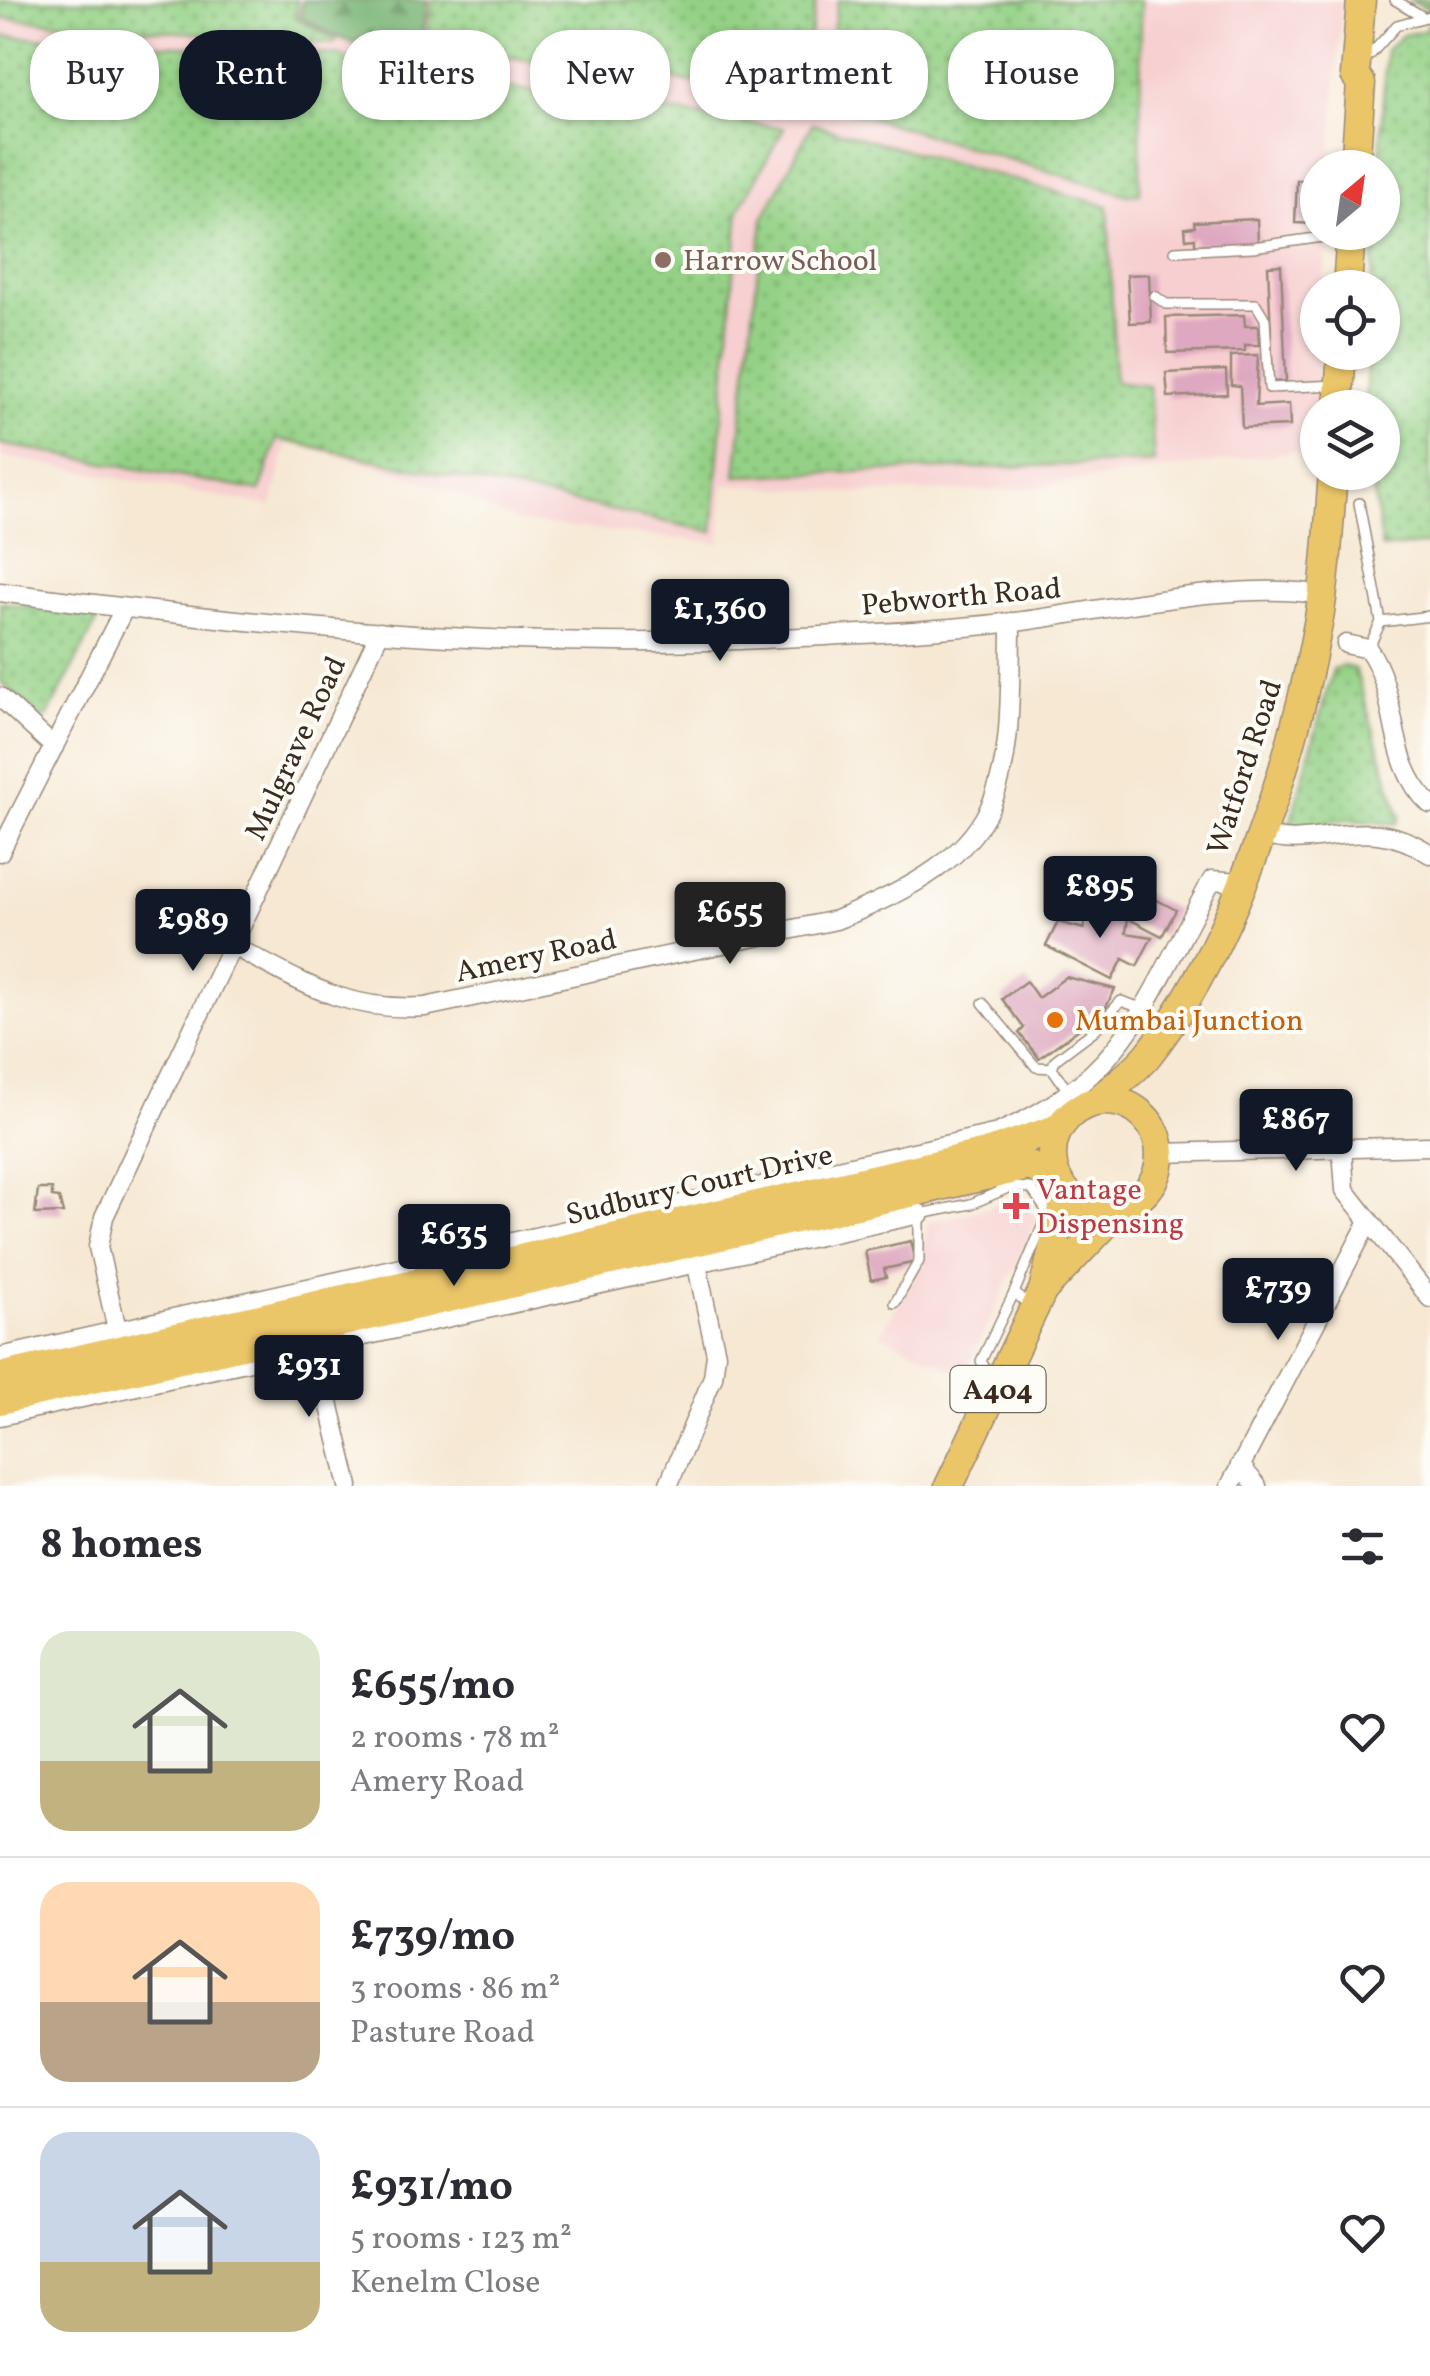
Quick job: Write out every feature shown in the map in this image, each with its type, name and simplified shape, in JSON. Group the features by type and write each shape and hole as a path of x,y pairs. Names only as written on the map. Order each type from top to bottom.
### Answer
{"main road":[{"path":"1357,150 1361,83 1355,75 1361,0"},
{"path":"1361,83 1368,77 1374,0"},
{"name":"Watford Road","path":"1097,1101 1199,972 1241,882 1297,717 1322,595 1332,490"},
{"name":"Watford Road","path":"1142,1114 1140,1086 1146,1041"},
{"path":"1097,1101 1119,1102 1142,1114 1156,1133 1161,1153 1150,1188 1122,1207 1087,1206 1062,1185 1052,1156 1059,1128 1082,1106 1097,1101"},
{"name":"Sudbury Court Drive","path":"0,1377 178,1327 617,1269 851,1194 980,1143 1059,1128"},
{"name":"Sudbury Court Drive","path":"0,1400 383,1321 415,1294 851,1194 918,1204 1029,1166 1062,1185"},
{"name":"A404","path":"949,1486 998,1387 1031,1297 1062,1185"},
{"name":"A404","path":"1031,1297 1122,1207"}],"street":[{"name":"Pebworth Road","path":"0,592 380,632 566,641 735,640 1011,622 1253,591 1322,595"},
{"path":"0,852 124,608"},
{"name":"Amery Road","path":"232,946 344,1002 390,1009 425,1007 836,920 900,894 946,864 980,824 997,794 1010,738 1011,622"},
{"name":"Mulgrave Road","path":"116,1330 98,1247 104,1216 380,632"},
{"path":"1346,644 1368,649 1378,662 1396,745 1415,786 1430,804"},
{"path":"0,697 54,747"},
{"path":"1259,833 1292,838 1368,830 1427,844"},
{"path":"980,1143 1019,1124 1146,1041 1144,1008 1212,880 1241,882"},
{"name":"Sudbury Court Drive","path":"0,1357 116,1330 178,1327 980,1143"},
{"path":"1161,1153 1430,1146"},
{"path":"1342,1149 1345,1190 1430,1298"},
{"name":"Sudbury Court Drive","path":"0,1416 234,1354 315,1344 383,1321 617,1269 696,1261 918,1204"},
{"path":"1230,1486 1369,1221"},
{"path":"668,1486 713,1377 716,1354 696,1261"},
{"path":"315,1344 349,1486"},
{"path":"1240,1465 1258,1486"}],"lane":[{"path":"1395,0 1427,16"},
{"path":"1370,55 1397,25 1427,16"},
{"path":"1175,251 1300,240"},
{"path":"1156,296 1166,304 1252,302 1262,310 1264,319 1269,388 1300,392"},
{"path":"1359,503 1381,622 1368,649"},
{"path":"1381,622 1430,616"},
{"path":"1052,1068 1121,1001 1144,1008"},
{"path":"983,1003 1036,1066 1052,1068 1068,1091"},
{"path":"895,1304 919,1261 918,1204 971,1204 1010,1187 1030,1188 1048,1213 1031,1297"}],"shaded area":[{"name":"Harrow School","path":"0,0 1342,0 1332,150 1300,150 1300,250 1326,250 1325,270 1300,270 1300,370 1319,370 1318,390 1300,390 1300,451 1012,490 858,493 724,484 720,543 519,522 420,479 287,441 272,506 0,456"},
{"path":"1020,1199 1037,1220 964,1375 880,1334 919,1271 928,1222"}],"green space":[{"path":"0,0 297,0 296,18 318,30 179,32 0,18"},
{"path":"302,0 428,0 424,30 342,30 342,39 300,17"},
{"path":"432,0 816,0 811,30 690,30 690,82 670,79 670,30 530,30 530,60 510,58 510,30 428,30"},
{"path":"838,0 1141,0 1140,193 1128,195 878,120 928,120 928,30 833,30"},
{"path":"1408,0 1430,0 1430,544 1382,549 1373,490 1400,490 1400,390 1366,390 1367,370 1400,370 1400,270 1373,270 1374,250 1400,250 1400,150 1380,150 1386,50 1403,35 1427,30 1427,8"},
{"path":"322,32 336,40 333,44 322,43"},
{"path":"0,36 30,38 30,120 159,120 159,45 179,46 179,120 322,120 322,54 342,56 342,120 510,120 510,88 530,91 530,120 670,120 670,111 690,114 690,120 729,120 784,128 739,210 713,532 277,439 260,491 0,444"},
{"path":"812,124 1108,206 1115,382 1149,386 1154,462 736,476 763,219"},
{"path":"0,602 94,617 96,623 47,717 40,718 0,681"},
{"path":"1333,669 1355,669 1400,817 1396,824 1346,820 1297,827 1290,824"}],"building":[{"path":"1297,180 1300,180 1300,223 1295,223"},
{"path":"1257,219 1258,243 1195,245 1195,238 1186,239 1185,228 1195,227 1194,222"},
{"path":"1281,265 1286,381 1273,382 1268,266"},
{"path":"1149,274 1151,322 1130,323 1127,275"},
{"path":"1244,315 1245,326 1258,326 1259,345 1245,345 1245,351 1167,353 1166,317"},
{"path":"1258,355 1256,406 1289,404 1290,426 1242,428 1240,386 1231,385 1231,356"},
{"path":"1226,370 1227,394 1168,397 1166,373"},
{"path":"1144,893 1176,910 1162,936 1131,920"},
{"path":"1087,904 1129,908 1126,933 1152,937 1137,966 1123,959 1112,980 1046,946 1058,922 1084,929"},
{"name":"Mumbai Junction","path":"1066,977 1115,989 1104,1011 1039,1058 1019,1033 1024,1028 1002,999 1026,981 1038,998"},
{"path":"38,1189 52,1189 52,1197 59,1198 63,1213 35,1214"},
{"path":"911,1241 916,1262 884,1269 886,1277 871,1280 865,1251"}],"place":[{"name":"Harrow School","path":"663,260"},
{"name":"Mumbai Junction","path":"1055,1020"},
{"name":"Vantage Dispensing","path":"1016,1206"}]}
